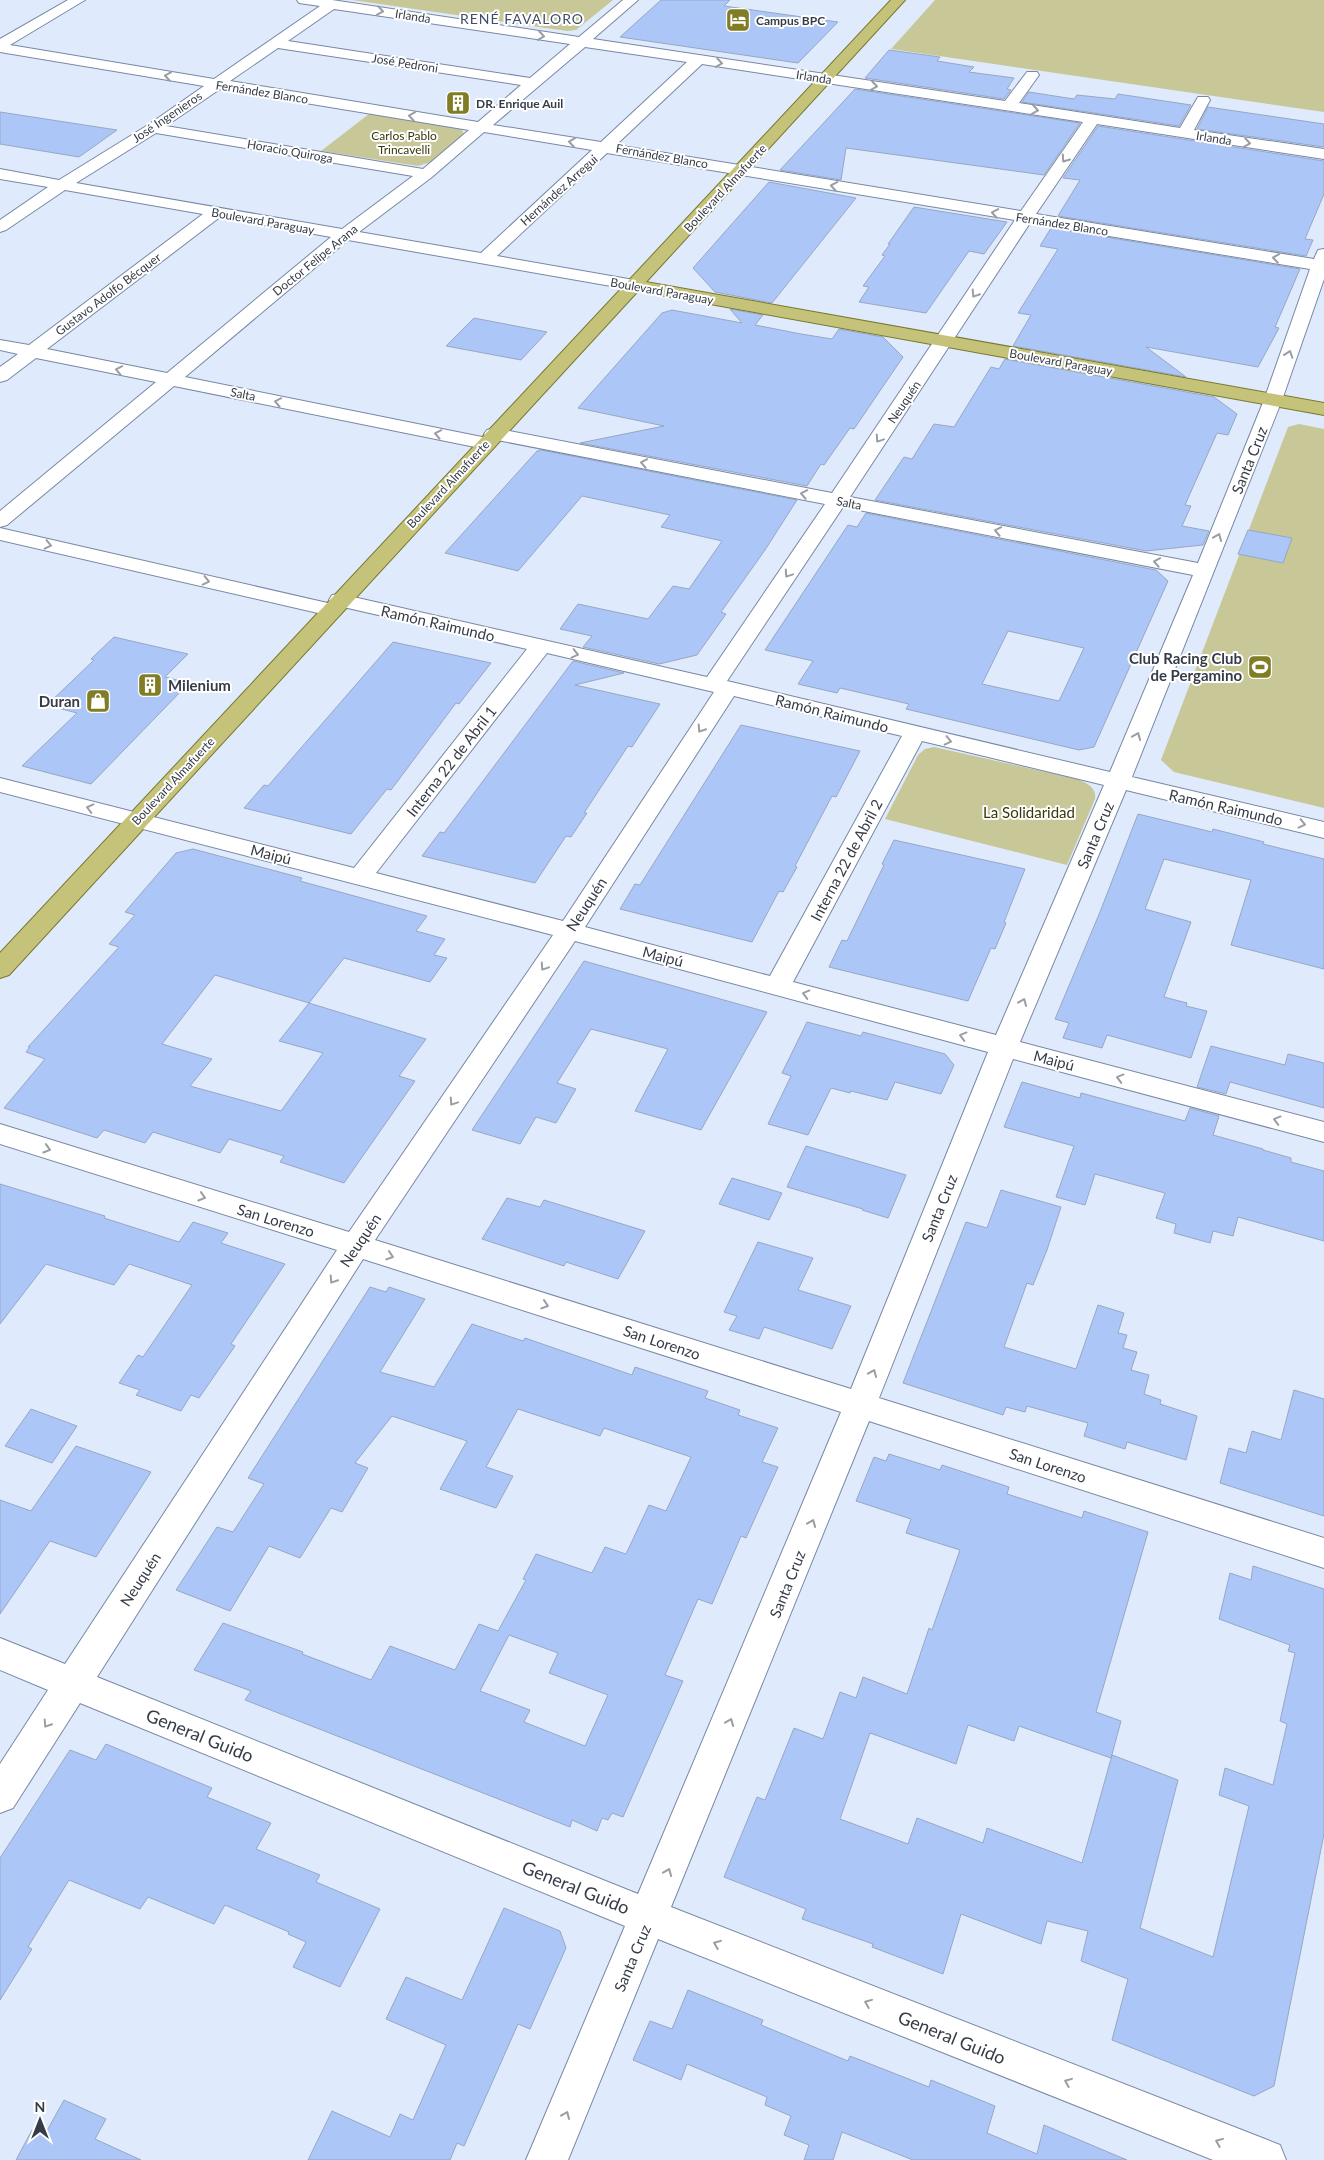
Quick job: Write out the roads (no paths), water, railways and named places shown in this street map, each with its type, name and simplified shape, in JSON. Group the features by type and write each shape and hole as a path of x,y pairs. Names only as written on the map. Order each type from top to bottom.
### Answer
{"main road":[{"name":"Boulevard Almafuerte","path":"0,969 490,438 634,286 898,0"},
{"name":"Boulevard Paraguay","path":"634,286 1324,409"}],"street":[{"path":"0,47 78,0"},
{"name":"Irlanda","path":"304,0 1324,154"},
{"name":"Doctor Felipe Arana","path":"0,522 344,235 426,174 631,0"},
{"name":"José Ingenieros","path":"0,227 63,184 153,128 332,4"},
{"name":"José Pedroni","path":"276,43 534,83"},
{"name":"Fernández Blanco","path":"0,47 1024,218 1322,262"},
{"name":"Hernández Arregui","path":"484,259 699,60"},
{"path":"1009,106 1032,75"},
{"path":"1184,133 1203,100"},
{"name":"Neuquén","path":"0,1796 356,1245 569,931 720,686 838,500 945,341 1024,218 1093,119"},
{"name":"Horacio Quiroga","path":"153,128 426,174"},
{"name":"Boulevard Paraguay","path":"0,174 634,286"},
{"name":"Gustavo Adolfo Bécquer","path":"0,376 215,213"},
{"name":"Santa Cruz","path":"547,2160 860,1406 1004,1047 1118,781 1205,571 1272,400 1322,262"},
{"name":"Salta","path":"0,346 168,380 838,500 1205,571"},
{"name":"Ramón Raimundo","path":"0,534 541,646 720,686 1324,830"},
{"name":"Interna 22 de Abril 1","path":"361,876 541,646"},
{"name":"Interna 22 de Abril 2","path":"778,986 915,733"},
{"name":"Maipú","path":"0,785 361,876 1324,1132"},
{"name":"San Lorenzo","path":"0,1134 356,1245 1324,1553"},
{"name":"General Guido","path":"0,1654 649,1917 1264,2160"}],"place":[{"name":"Campus BPC","path":"738,20"},
{"name":"DR. Enrique Auil","path":"458,103"},
{"name":"Club Racing Club de Pergamino","path":"1260,667"},
{"name":"Milenium","path":"150,685"},
{"name":"Duran","path":"98,701"}],"district":[{"name":"RENÉ FAVALORO","path":"522,18"}],"park label":[{"name":"Carlos Pablo Trincavelli","path":"404,142"},
{"name":"La Solidaridad","path":"1029,812"}]}
